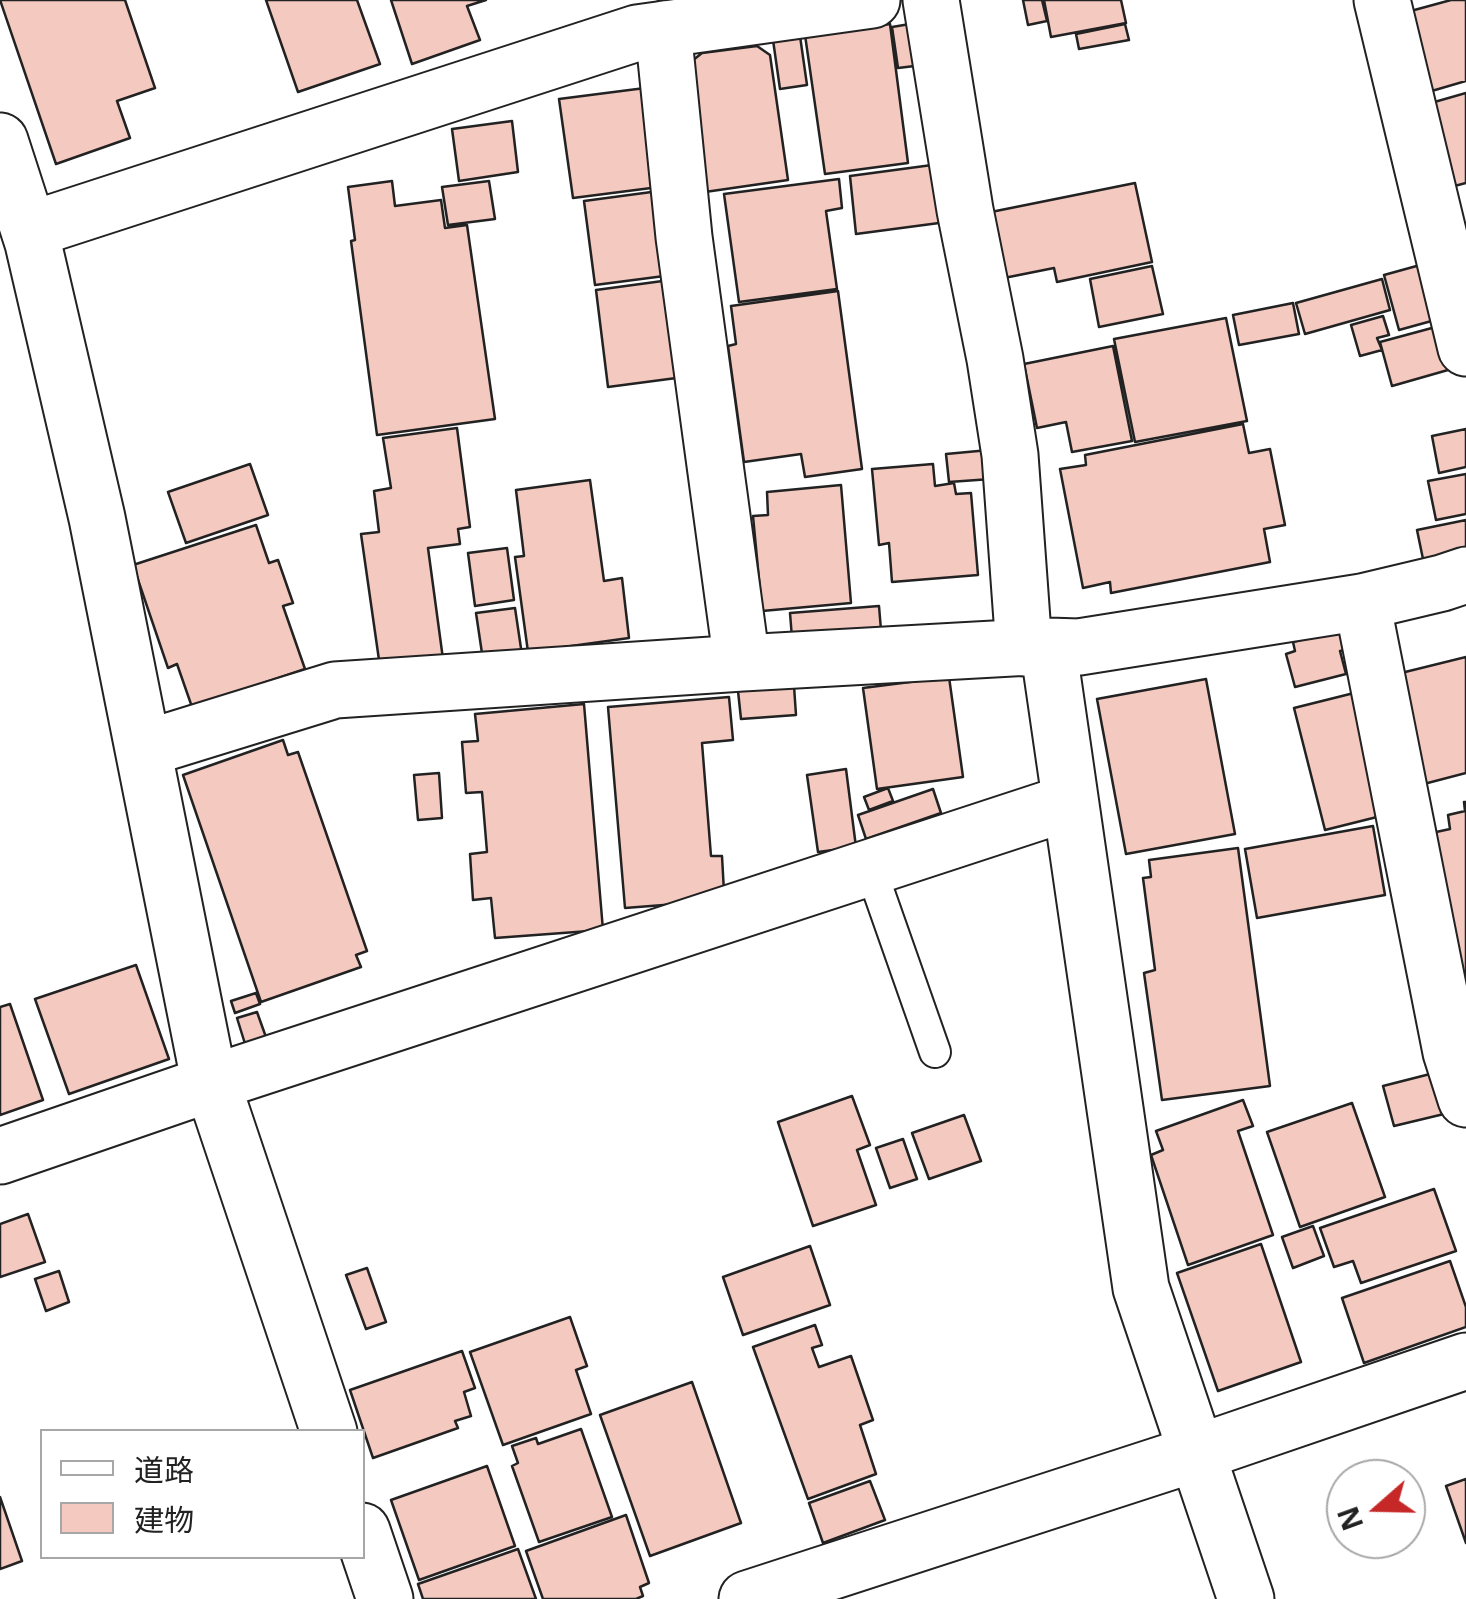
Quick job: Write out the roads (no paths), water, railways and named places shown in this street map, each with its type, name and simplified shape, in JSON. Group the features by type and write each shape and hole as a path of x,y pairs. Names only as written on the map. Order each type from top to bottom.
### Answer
{"street":[{"path":"21,242 645,21 872,0"},
{"path":"930,0 964,210 995,359 1036,646 1070,802 1141,1288 1246,1599"},
{"path":"1382,0 1466,348"},
{"path":"645,21 684,237 742,662"},
{"path":"0,141 21,242 96,518 212,1083 328,1429"},
{"path":"144,749 335,690 742,662 1080,647 1362,602 1466,575"},
{"path":"1362,602 1450,1052 1466,1099"},
{"path":"0,1156 1070,802"},
{"path":"747,1599 1466,1361"},
{"path":"365,1540 386,1599"}],"lane":[{"path":"870,867 936,1052"}]}
